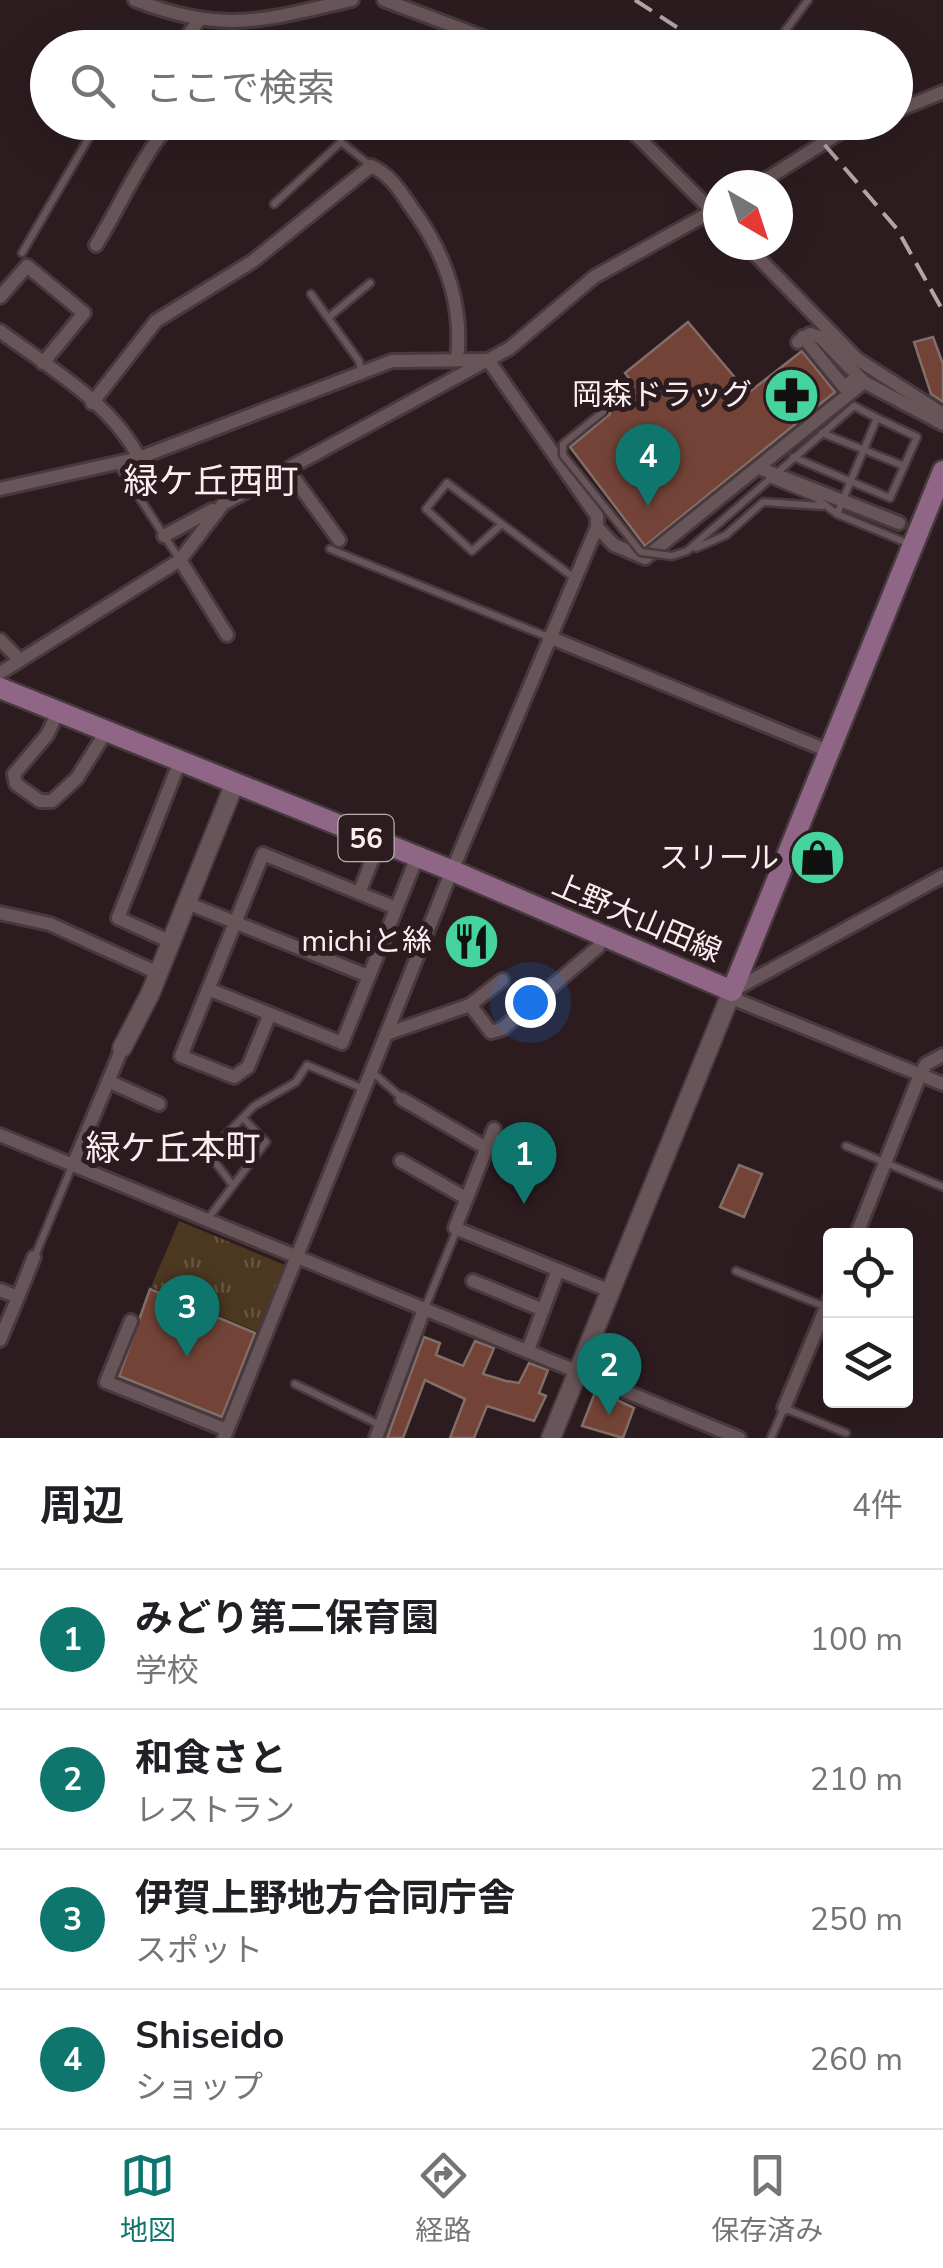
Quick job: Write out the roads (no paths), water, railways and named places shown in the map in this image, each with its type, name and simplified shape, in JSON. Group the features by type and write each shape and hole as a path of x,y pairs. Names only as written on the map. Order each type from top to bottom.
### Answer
{"main road":[{"name":"上野大山田線","path":"0,688 453,871 732,990 943,471"}],"street":[{"path":"135,0 221,24 265,20 352,0"},
{"path":"384,0 464,30"},
{"path":"192,30 199,20"},
{"path":"913,103 943,92"},
{"path":"96,245 138,176 142,158 156,140"},
{"path":"642,140 703,199"},
{"path":"781,170 828,140"},
{"path":"92,403 156,321 253,261 371,166 403,190 447,262 460,338 457,359"},
{"path":"164,536 510,348 594,278 703,219"},
{"path":"760,260 857,360 943,414"},
{"path":"0,298 27,266 84,313 43,363"},
{"path":"0,331 92,403 131,441 140,458"},
{"path":"860,380 844,387 801,340 820,336 860,380 943,424"},
{"path":"0,490 140,458 392,360 488,360"},
{"path":"131,1321 106,1382 226,1434 386,1034 597,527 597,516 488,360"},
{"path":"597,527 614,545 645,558 759,468 860,380"},
{"path":"759,468 844,495 900,523"},
{"path":"288,470 335,544"},
{"path":"0,672 180,560 223,504"},
{"path":"180,560 228,635"},
{"path":"549,637 830,752"},
{"path":"0,640 20,660"},
{"path":"58,712 46,735 14,774 16,784 40,801 52,801 76,778 106,732"},
{"path":"171,942 118,918 180,761"},
{"path":"73,1165 158,973 234,785"},
{"path":"360,893 378,843"},
{"path":"270,1014 248,1067 234,1077 181,1056 264,854 396,908"},
{"path":"208,989 342,1042 417,857"},
{"path":"551,1438 732,990 943,876"},
{"path":"187,903 368,976"},
{"path":"0,913 50,924 158,973"},
{"path":"470,1005 491,1032 502,1029 598,947 602,936"},
{"path":"386,1034 470,1005 502,980"},
{"path":"732,990 738,1001 943,1084"},
{"path":"859,1228 920,1075 926,1064 943,1055"},
{"path":"108,1081 159,1104"},
{"path":"402,1099 486,1148"},
{"path":"494,1129 464,1196 456,1229 610,1291"},
{"path":"0,1135 739,1438"},
{"path":"401,1161 464,1196"},
{"path":"0,1340 34,1257"},
{"path":"528,1350 558,1270"},
{"path":"473,1282 543,1310"},
{"path":"0,1290 18,1297"},
{"path":"378,1432 424,1309"},
{"path":"784,1408 823,1317"}],"lane":[{"path":"786,30 808,0"},
{"path":"22,254 88,140"},
{"path":"274,204 342,142 371,166"},
{"path":"329,318 370,283"},
{"path":"311,294 359,361 361,372"},
{"path":"687,551 776,472 854,406 917,437 890,498 793,458"},
{"path":"604,411 566,440 561,447 562,455 641,552 672,556 726,536 763,502 824,506"},
{"path":"837,514 877,418"},
{"path":"822,433 904,466"},
{"path":"118,464 180,560"},
{"path":"776,472 837,514 911,545"},
{"path":"502,524 472,551 426,508 447,483 502,524 573,577"},
{"path":"335,544 549,637"},
{"path":"232,1183 208,1154 279,1088 296,1082 307,1065 366,1089"},
{"path":"372,1072 402,1099"},
{"path":"207,1220 266,1142 243,1118"},
{"path":"846,1146 943,1187"},
{"path":"34,1257 73,1165"},
{"path":"424,1309 456,1229"},
{"path":"736,1271 823,1301"},
{"path":"295,1384 378,1432"},
{"path":"771,1438 784,1408 846,1433"}],"railway":[{"path":"635,0 681,30"},
{"path":"820,140 897,229 943,311"}],"place":[{"name":"岡森ドラッグ","path":"791,395"},
{"name":"Shiseido","path":"648,506"},
{"name":"スリール","path":"818,858"},
{"name":"michiと絲","path":"471,941"},
{"name":"みどり第二保育園","path":"524,1204"},
{"name":"伊賀上野地方合同庁舎","path":"187,1357"},
{"name":"和食さと","path":"609,1415"}],"district":[{"name":"緑ケ丘西町","path":"211,481"},
{"name":"緑ケ丘本町","path":"173,1148"}]}
